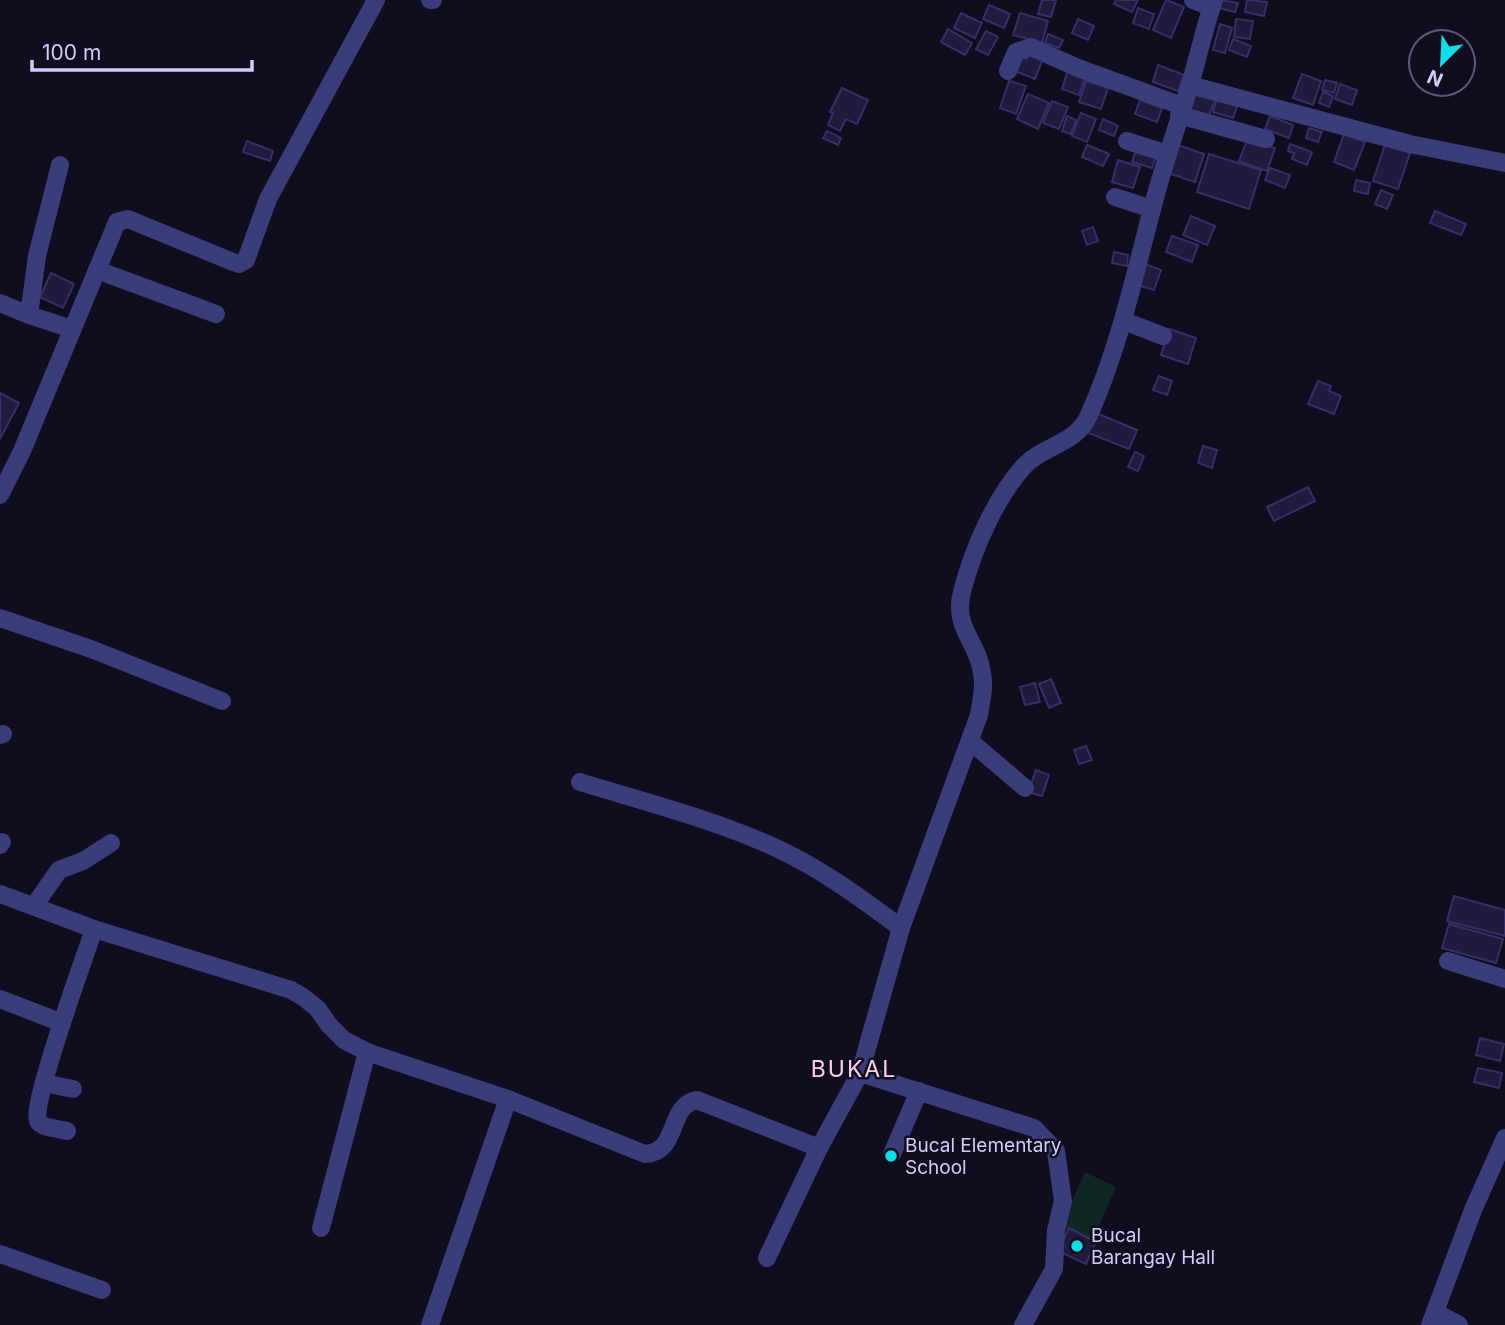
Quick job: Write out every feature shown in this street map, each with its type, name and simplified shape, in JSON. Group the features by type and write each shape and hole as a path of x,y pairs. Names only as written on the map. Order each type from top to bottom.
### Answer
{"street":[{"path":"767,1258 819,1148 860,1073 901,928 979,715 984,688 982,671 962,625 959,611 967,576 986,524 1025,466 1083,428 1111,362 1152,209 1213,3 1194,0"},
{"path":"0,495 22,451 117,222 123,218 239,264 246,260 268,199 380,1"},
{"path":"1009,71 1016,52 1031,47 1181,110 1266,139"},
{"path":"1190,85 1410,144 1505,163"},
{"path":"1127,141 1168,154"},
{"path":"29,315 37,256 60,165"},
{"path":"1115,197 1152,209"},
{"path":"97,270 216,314"},
{"path":"0,303 72,329"},
{"path":"1124,321 1163,336"},
{"path":"0,618 91,649 222,701"},
{"path":"970,741 1025,788"},
{"path":"579,782 700,819 774,847 806,863 860,897 901,928"},
{"path":"34,906 59,870 83,861 111,843"},
{"path":"0,894 94,929 291,990 317,1008 344,1040 367,1052 508,1099 645,1154 662,1149 682,1108 697,1100 819,1148"},
{"path":"68,1131 43,1125 37,1119 44,1083 94,929"},
{"path":"1448,961 1505,979"},
{"path":"0,999 62,1024"},
{"path":"321,1228 367,1052"},
{"path":"860,1073 1034,1128 1056,1150 1063,1201 1056,1230 1054,1269 1023,1325"},
{"path":"44,1083 74,1089"},
{"path":"892,1154 919,1091"},
{"path":"430,1325 508,1099"},
{"path":"1459,1325 1433,1319 1473,1210 1505,1138"},
{"path":"0,1254 102,1290"}],"green space":[{"path":"1085,1172 1116,1187 1092,1242 1060,1227"}],"building":[{"path":"1042,0 1056,0 1051,17 1038,14"},
{"path":"1116,0 1138,0 1132,12 1114,4"},
{"path":"1166,0 1184,7 1171,38 1153,30"},
{"path":"1221,0 1238,3 1235,12 1219,8"},
{"path":"1247,0 1267,2 1264,16 1245,12"},
{"path":"989,5 1010,14 1004,28 983,19"},
{"path":"1138,8 1154,14 1149,29 1133,23"},
{"path":"961,13 982,23 975,38 954,28"},
{"path":"1020,13 1048,21 1042,43 1013,35"},
{"path":"1078,19 1094,26 1088,40 1072,33"},
{"path":"1236,19 1253,21 1250,39 1234,37"},
{"path":"1220,24 1232,28 1225,53 1213,50"},
{"path":"948,29 972,43 965,55 941,42"},
{"path":"986,31 998,37 988,55 976,49"},
{"path":"1048,34 1063,40 1059,48 1045,43"},
{"path":"1233,39 1251,46 1247,57 1229,50"},
{"path":"1030,50 1044,56 1035,79 1015,71 1021,57 1027,59"},
{"path":"1158,65 1184,75 1178,91 1153,82"},
{"path":"1068,70 1085,77 1079,95 1062,89"},
{"path":"1302,74 1321,81 1313,105 1293,98"},
{"path":"1325,80 1337,83 1334,93 1322,90"},
{"path":"1009,81 1026,86 1016,114 1000,108"},
{"path":"1086,81 1108,88 1101,109 1079,102"},
{"path":"1340,84 1357,90 1352,105 1335,99"},
{"path":"842,88 868,100 857,124 846,119 840,131 828,125 833,113 830,112"},
{"path":"1194,89 1216,97 1208,118 1187,109"},
{"path":"1323,92 1333,96 1329,107 1319,103"},
{"path":"1028,94 1049,103 1038,129 1017,119"},
{"path":"1218,94 1239,101 1233,118 1213,112"},
{"path":"1140,100 1162,108 1157,122 1135,114"},
{"path":"1052,101 1068,107 1059,129 1043,123"},
{"path":"1081,113 1096,119 1087,142 1072,136"},
{"path":"1067,116 1076,120 1071,134 1062,131"},
{"path":"1270,116 1293,125 1289,138 1265,129"},
{"path":"1103,119 1118,126 1114,136 1099,130"},
{"path":"1309,128 1322,132 1318,142 1306,138"},
{"path":"827,131 841,138 838,145 823,138"},
{"path":"1344,134 1365,142 1354,170 1334,162"},
{"path":"1248,138 1275,148 1267,171 1239,161"},
{"path":"247,141 273,151 270,161 243,152"},
{"path":"1290,144 1312,152 1307,165 1292,159 1294,153 1288,151"},
{"path":"1087,145 1109,154 1103,166 1082,157"},
{"path":"1178,145 1204,154 1195,182 1168,173"},
{"path":"1385,145 1410,153 1398,189 1373,181"},
{"path":"1137,147 1157,154 1152,168 1132,162"},
{"path":"1209,154 1261,170 1249,209 1197,192"},
{"path":"1118,160 1140,167 1133,188 1112,182"},
{"path":"1270,168 1290,175 1285,188 1265,180"},
{"path":"1356,180 1370,183 1368,194 1354,191"},
{"path":"1381,190 1393,195 1387,209 1375,204"},
{"path":"1435,211 1466,224 1461,235 1430,223"},
{"path":"1191,216 1215,226 1207,245 1183,235"},
{"path":"1093,227 1098,241 1087,245 1082,231"},
{"path":"1172,236 1198,245 1192,262 1166,252"},
{"path":"1114,252 1128,255 1127,266 1112,263"},
{"path":"1145,264 1161,270 1154,290 1138,285"},
{"path":"51,273 74,284 63,308 40,297"},
{"path":"1169,329 1196,338 1188,364 1161,355"},
{"path":"1159,376 1172,381 1167,395 1153,390"},
{"path":"1318,381 1331,386 1329,391 1341,396 1334,414 1308,404"},
{"path":"0,393 19,403 0,439"},
{"path":"1094,412 1137,430 1129,449 1086,432"},
{"path":"1203,446 1217,450 1212,468 1198,463"},
{"path":"1135,452 1144,456 1138,471 1128,467"},
{"path":"1308,487 1315,501 1274,521 1267,507"},
{"path":"1051,679 1061,703 1049,708 1039,684"},
{"path":"1035,683 1040,702 1025,705 1020,687"},
{"path":"1086,746 1092,760 1079,764 1074,750"},
{"path":"1036,770 1049,775 1042,796 1028,792"},
{"path":"1454,896 1505,910 1505,936 1447,921"},
{"path":"1449,924 1503,939 1496,963 1442,948"},
{"path":"1480,1038 1504,1044 1500,1061 1476,1055"},
{"path":"1478,1068 1502,1073 1499,1088 1474,1082"},
{"name":"Bucal Barangay Hall","path":"1069,1228 1096,1242 1086,1264 1058,1251"}],"place":[{"name":"Bucal Elementary School","path":"891,1156"},
{"name":"Bucal Barangay Hall","path":"1077,1246"}],"district":[{"name":"BUKAL","path":"854,1069"}]}
